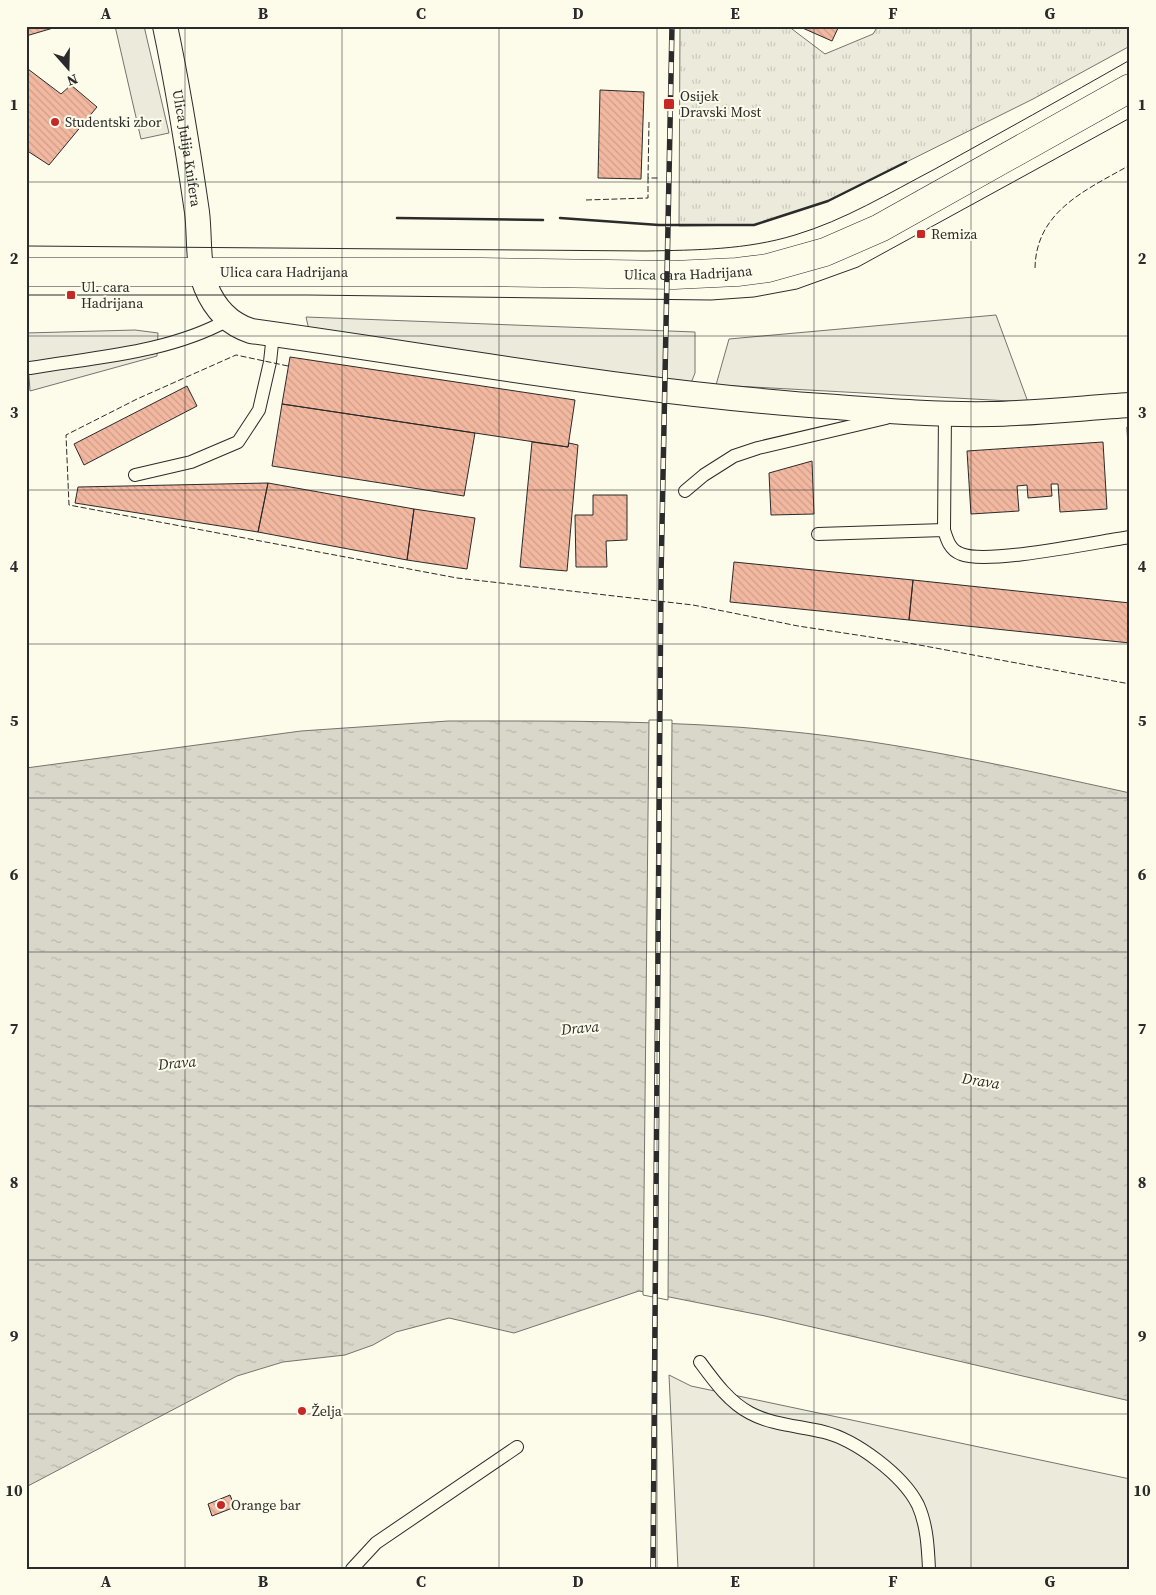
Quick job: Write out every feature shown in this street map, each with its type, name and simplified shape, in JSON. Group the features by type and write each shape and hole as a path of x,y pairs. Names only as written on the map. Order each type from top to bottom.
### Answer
{"main road":[{"name":"Ulica cara Hadrijana","path":"26,272 202,271 674,275 737,272 768,268 825,252 880,228 1130,88"}],"street":[{"name":"Ulica Julija Knifera","path":"165,26 194,197 202,271"},
{"name":"Ulica cara Hadrijana","path":"202,271 210,295 228,320"},
{"path":"228,320 237,327 273,334 708,397 945,414 993,414 1130,405"}],"lane":[{"path":"30,368 154,348 208,331 228,320"},
{"path":"135,475 191,462 238,442 259,410 270,362 273,334"},
{"path":"685,491 704,475 734,456 758,448 908,412"},
{"path":"945,414 944,530 948,544 959,554 976,558 1020,554 1130,537"},
{"path":"818,534 944,530"},
{"path":"700,1362 716,1384 750,1413 769,1421 843,1438 886,1468 917,1504 924,1523 928,1569"},
{"path":"352,1569 376,1543 516,1447"}],"green space":[{"path":"680,26 788,26 825,54 873,34 878,26 1130,26 1130,46 1033,99 828,201 754,225 679,226"},
{"path":"306,317 695,332 695,373 691,383 309,330"},
{"path":"669,1375 691,1386 1130,1479 1130,1569 678,1569"}],"shaded area":[{"path":"115,26 144,26 169,133 141,139"},
{"path":"996,315 1028,402 716,385 729,339"},
{"path":"135,330 158,333 157,356 30,391 26,333"}],"water":[{"name":"Drava","path":"448,721 658,723 784,731 914,749 1001,765 1130,793 1130,1401 765,1316 639,1291 514,1333 449,1318 396,1332 373,1345 345,1355 283,1362 237,1376 26,1487 26,768 301,731"}],"pier":[{"path":"649,720 672,720 668,1300 643,1295"}],"building":[{"path":"26,26 60,26 26,36"},
{"path":"798,26 839,26 832,41"},
{"name":"Studentski zbor","path":"28,69 61,94 71,85 97,107 49,165 26,150"},
{"name":"Osijek Dravski Most","path":"600,90 644,92 641,179 598,178"},
{"path":"290,357 575,400 568,447 282,404"},
{"path":"187,386 197,406 84,465 74,444"},
{"path":"282,404 475,433 464,496 272,466"},
{"path":"1127,427 1130,427 1130,491"},
{"path":"532,442 568,447 569,443 578,445 567,571 520,567"},
{"path":"1103,442 1107,509 1060,512 1058,484 1051,484 1052,496 1028,498 1027,485 1017,486 1019,511 971,514 967,451"},
{"path":"812,461 814,514 771,515 769,473"},
{"path":"268,483 414,509 407,560 258,532"},
{"path":"268,483 258,532 75,503 78,487"},
{"path":"593,495 627,495 627,540 606,541 607,567 576,567 575,515 593,515"},
{"path":"414,509 475,518 467,569 407,560"},
{"path":"734,562 913,580 909,620 730,602"},
{"path":"913,580 1130,603 1130,643 909,620"},
{"name":"Orange bar","path":"230,1495 235,1507 212,1516 208,1504"}],"tram line":[{"path":"26,246 646,251 721,248 758,244 795,235 832,222 935,169 1130,60"},
{"path":"26,295 308,295 711,300 754,297 797,289 858,267 1130,118"}],"railway":[{"path":"653,1569 661,576 672,26"}],"fence":[{"path":"649,122 648,178 659,178"},
{"path":"1035,268 1038,248 1044,231 1054,217 1081,194 1130,165"},
{"path":"586,200 648,198 648,178"},
{"path":"288,366 236,355 137,399 66,435 69,505 457,578 693,605 798,626 903,642 1130,684"}],"wall":[{"path":"560,218 659,225 754,225 828,201 906,162"},
{"path":"397,218 543,220"}],"place":[{"name":"Osijek Dravski Most","path":"669,104"},
{"name":"Studentski zbor","path":"55,122"},
{"name":"Remiza","path":"921,234"},
{"name":"Ul. cara Hadrijana","path":"71,295"},
{"name":"Želja","path":"302,1411"},
{"name":"Orange bar","path":"221,1505"}]}
